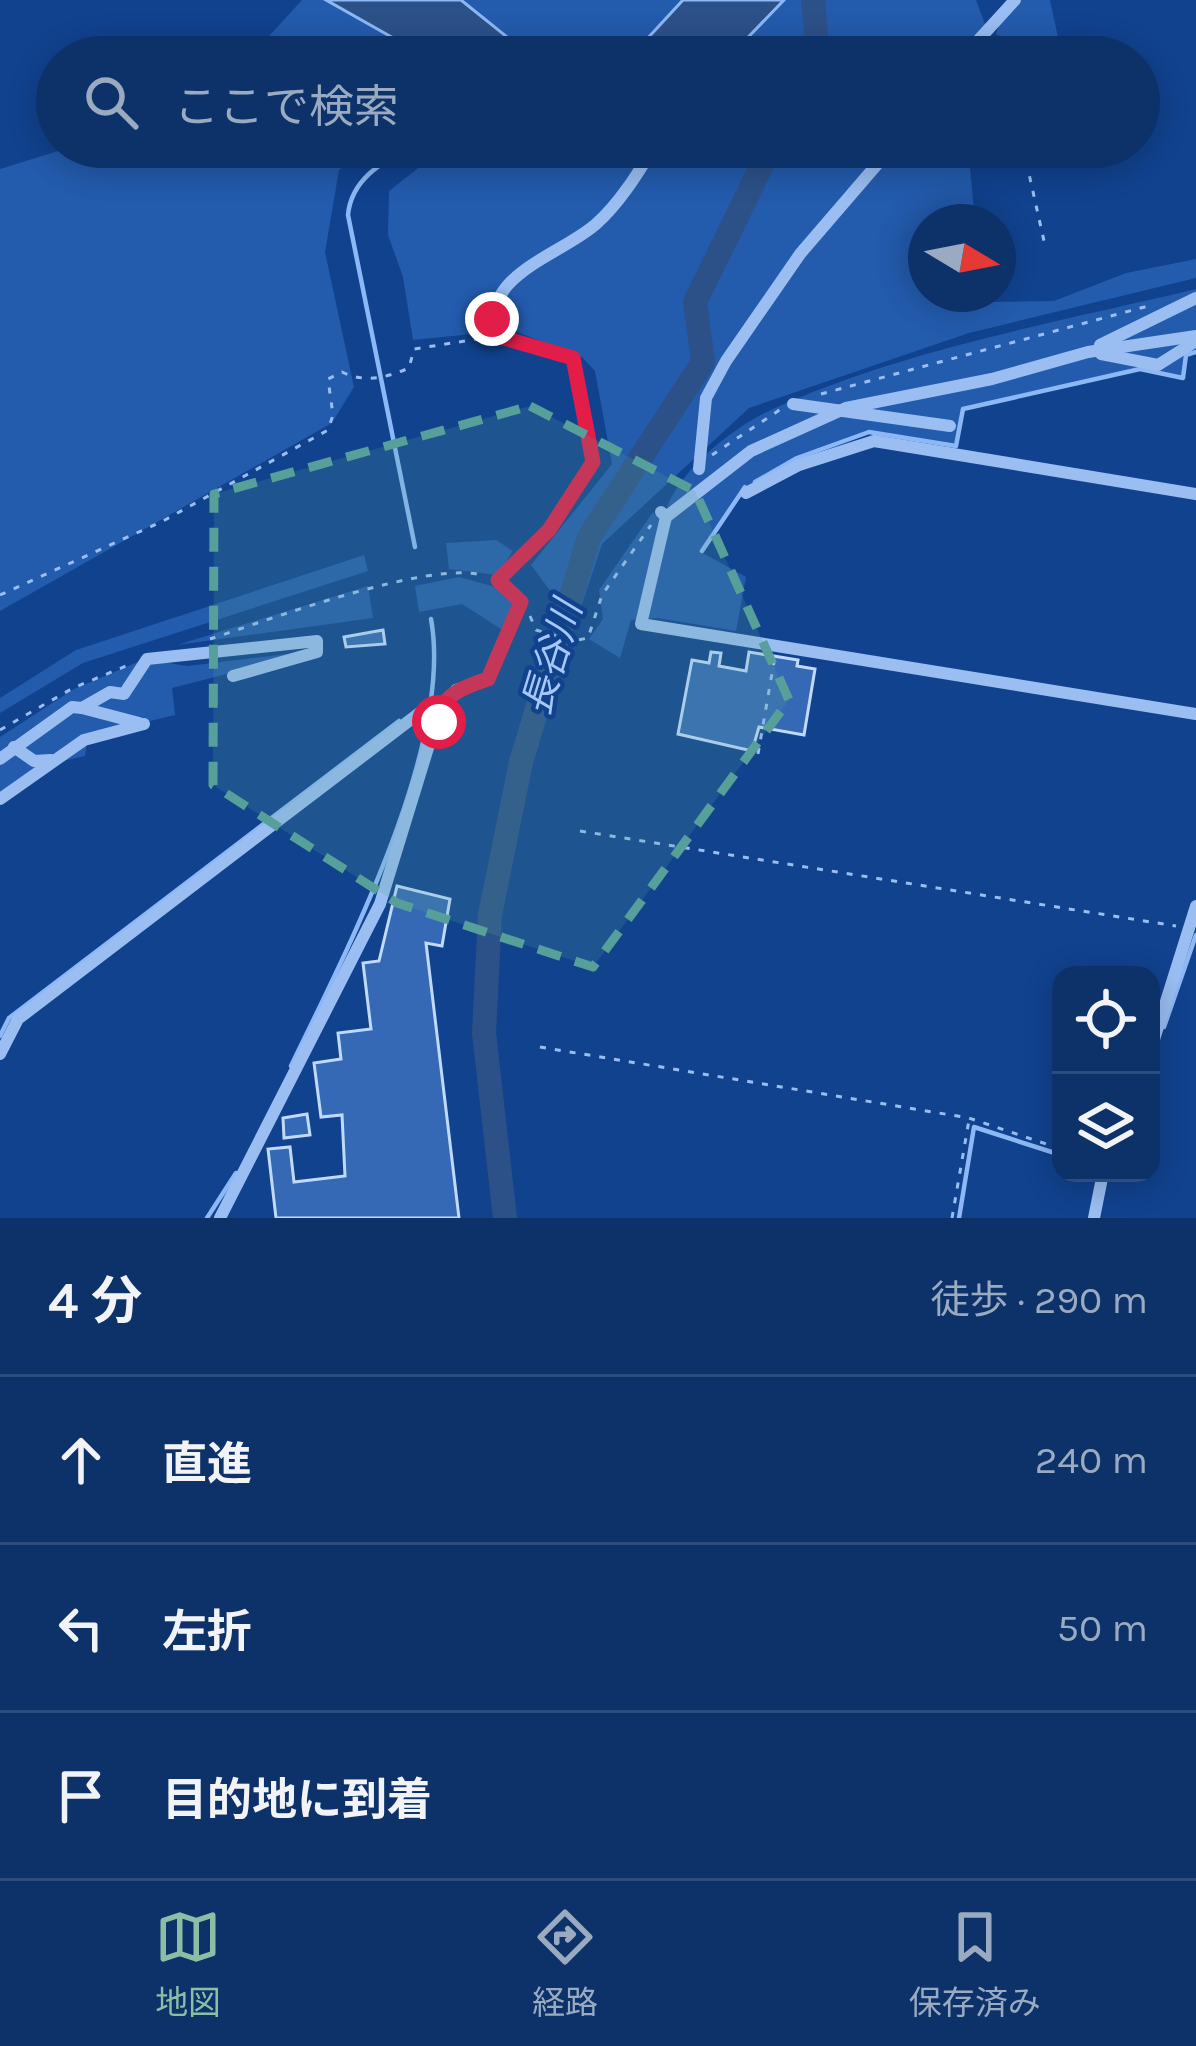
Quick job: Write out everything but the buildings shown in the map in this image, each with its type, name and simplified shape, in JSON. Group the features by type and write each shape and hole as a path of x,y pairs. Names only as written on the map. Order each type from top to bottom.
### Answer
{"street":[{"path":"982,36 1015,0"},
{"path":"497,336 492,319 502,289 597,224 638,168"},
{"path":"699,469 706,398 726,361 800,254 874,168"},
{"path":"1088,352 1196,298"},
{"path":"1088,352 1158,365 1196,338"},
{"path":"1196,338 1088,352 992,379 846,408 751,451 663,515 641,624 1196,714"},
{"path":"794,404 950,426"},
{"path":"746,493 800,465 874,441 1196,494"},
{"path":"220,1218 380,904 440,710 456,690 488,679 521,602 498,580"},
{"path":"82,708 110,692 124,694 147,659 317,641 317,652 233,676"},
{"path":"0,799 84,740 143,724 72,706 5,752"},
{"path":"0,1054 18,1019 422,711 440,710"},
{"path":"5,752 34,761 55,760"},
{"path":"1160,1021 1196,906"},
{"path":"1094,1218 1101,1182"}],"lane":[{"path":"497,336 573,358 593,462 549,530 498,580"}],"path":[{"path":"1028,168 1044,241"},
{"path":"0,595 163,521 328,430 333,416 328,379 341,372 360,381 400,372 410,368 414,349 497,336"},
{"path":"209,639 354,593 460,573 498,580"},
{"path":"521,602 536,630 573,641"},
{"path":"758,754 776,648"},
{"path":"0,730 73,688 147,659"},
{"path":"580,831 1189,929"},
{"path":"540,1047 969,1118 1052,1146"},
{"path":"952,1218 969,1118"}],"highlighted area":[{"path":"530,406 695,491 789,700 593,967 397,903 213,785 214,494"}],"shaded area":[{"path":"302,0 326,0 390,36 269,36"},
{"path":"326,0 461,0 506,36 390,36"},
{"path":"461,0 683,0 650,36 506,36"},
{"path":"683,0 784,0 749,36 650,36"},
{"path":"784,0 976,0 990,36 749,36"},
{"path":"1020,0 1050,0 1058,36 999,36 996,34 1001,19"},
{"path":"36,158 36,168 342,168 325,252 354,387 332,423 0,611 0,169"},
{"path":"418,168 970,168 973,204 908,204 908,312 1016,312 1016,302 1054,301 1126,273 1196,259 1196,278 969,333 749,408 602,544 578,616 568,615 531,565 612,464 595,371 582,357 512,330 413,340 403,277 388,235 389,191"},
{"path":"1196,289 1196,352 1186,355 1183,378 1140,369 964,409 956,446 869,432 797,458 740,490 701,552 746,577 736,631 658,618 631,620 620,658 589,639 603,619 599,590 653,512 663,523 667,506 689,472 721,441 757,417 822,388 927,354"},
{"path":"496,540 513,551 497,575 449,569 446,543"},
{"path":"364,555 368,571 83,663 0,713 0,698 76,650"},
{"path":"459,577 499,588 516,607 504,631 462,604 419,612 415,586"},
{"path":"368,586 373,618 177,645"},
{"path":"320,650 172,688 175,715 88,736 85,756 62,761 0,796 0,737 74,689 145,659 187,666"}],"waterway":[{"name":"長谷川","path":"813,0 816,36"},
{"path":"376,168 355,192 348,215 415,547"},
{"name":"長谷川","path":"505,1218 484,1033 490,915 521,762 589,537 703,362 695,302 761,168"},
{"path":"755,482 797,458 869,432 956,446 963,409 1140,369 1183,378 1186,355 1196,352"},
{"path":"702,551 745,487"},
{"path":"291,1066 366,908 411,786 427,726 434,670 431,619"},
{"path":"0,1036 9,1018 399,721"},
{"path":"1164,1027 1196,935"},
{"path":"959,1218 974,1127 1052,1152"},
{"path":"207,1218 236,1173"}],"route":[{"path":"439,722 440,710 456,690 488,679 503,652 521,602 498,580 549,530 593,462 573,358 497,336 492,319"}]}
